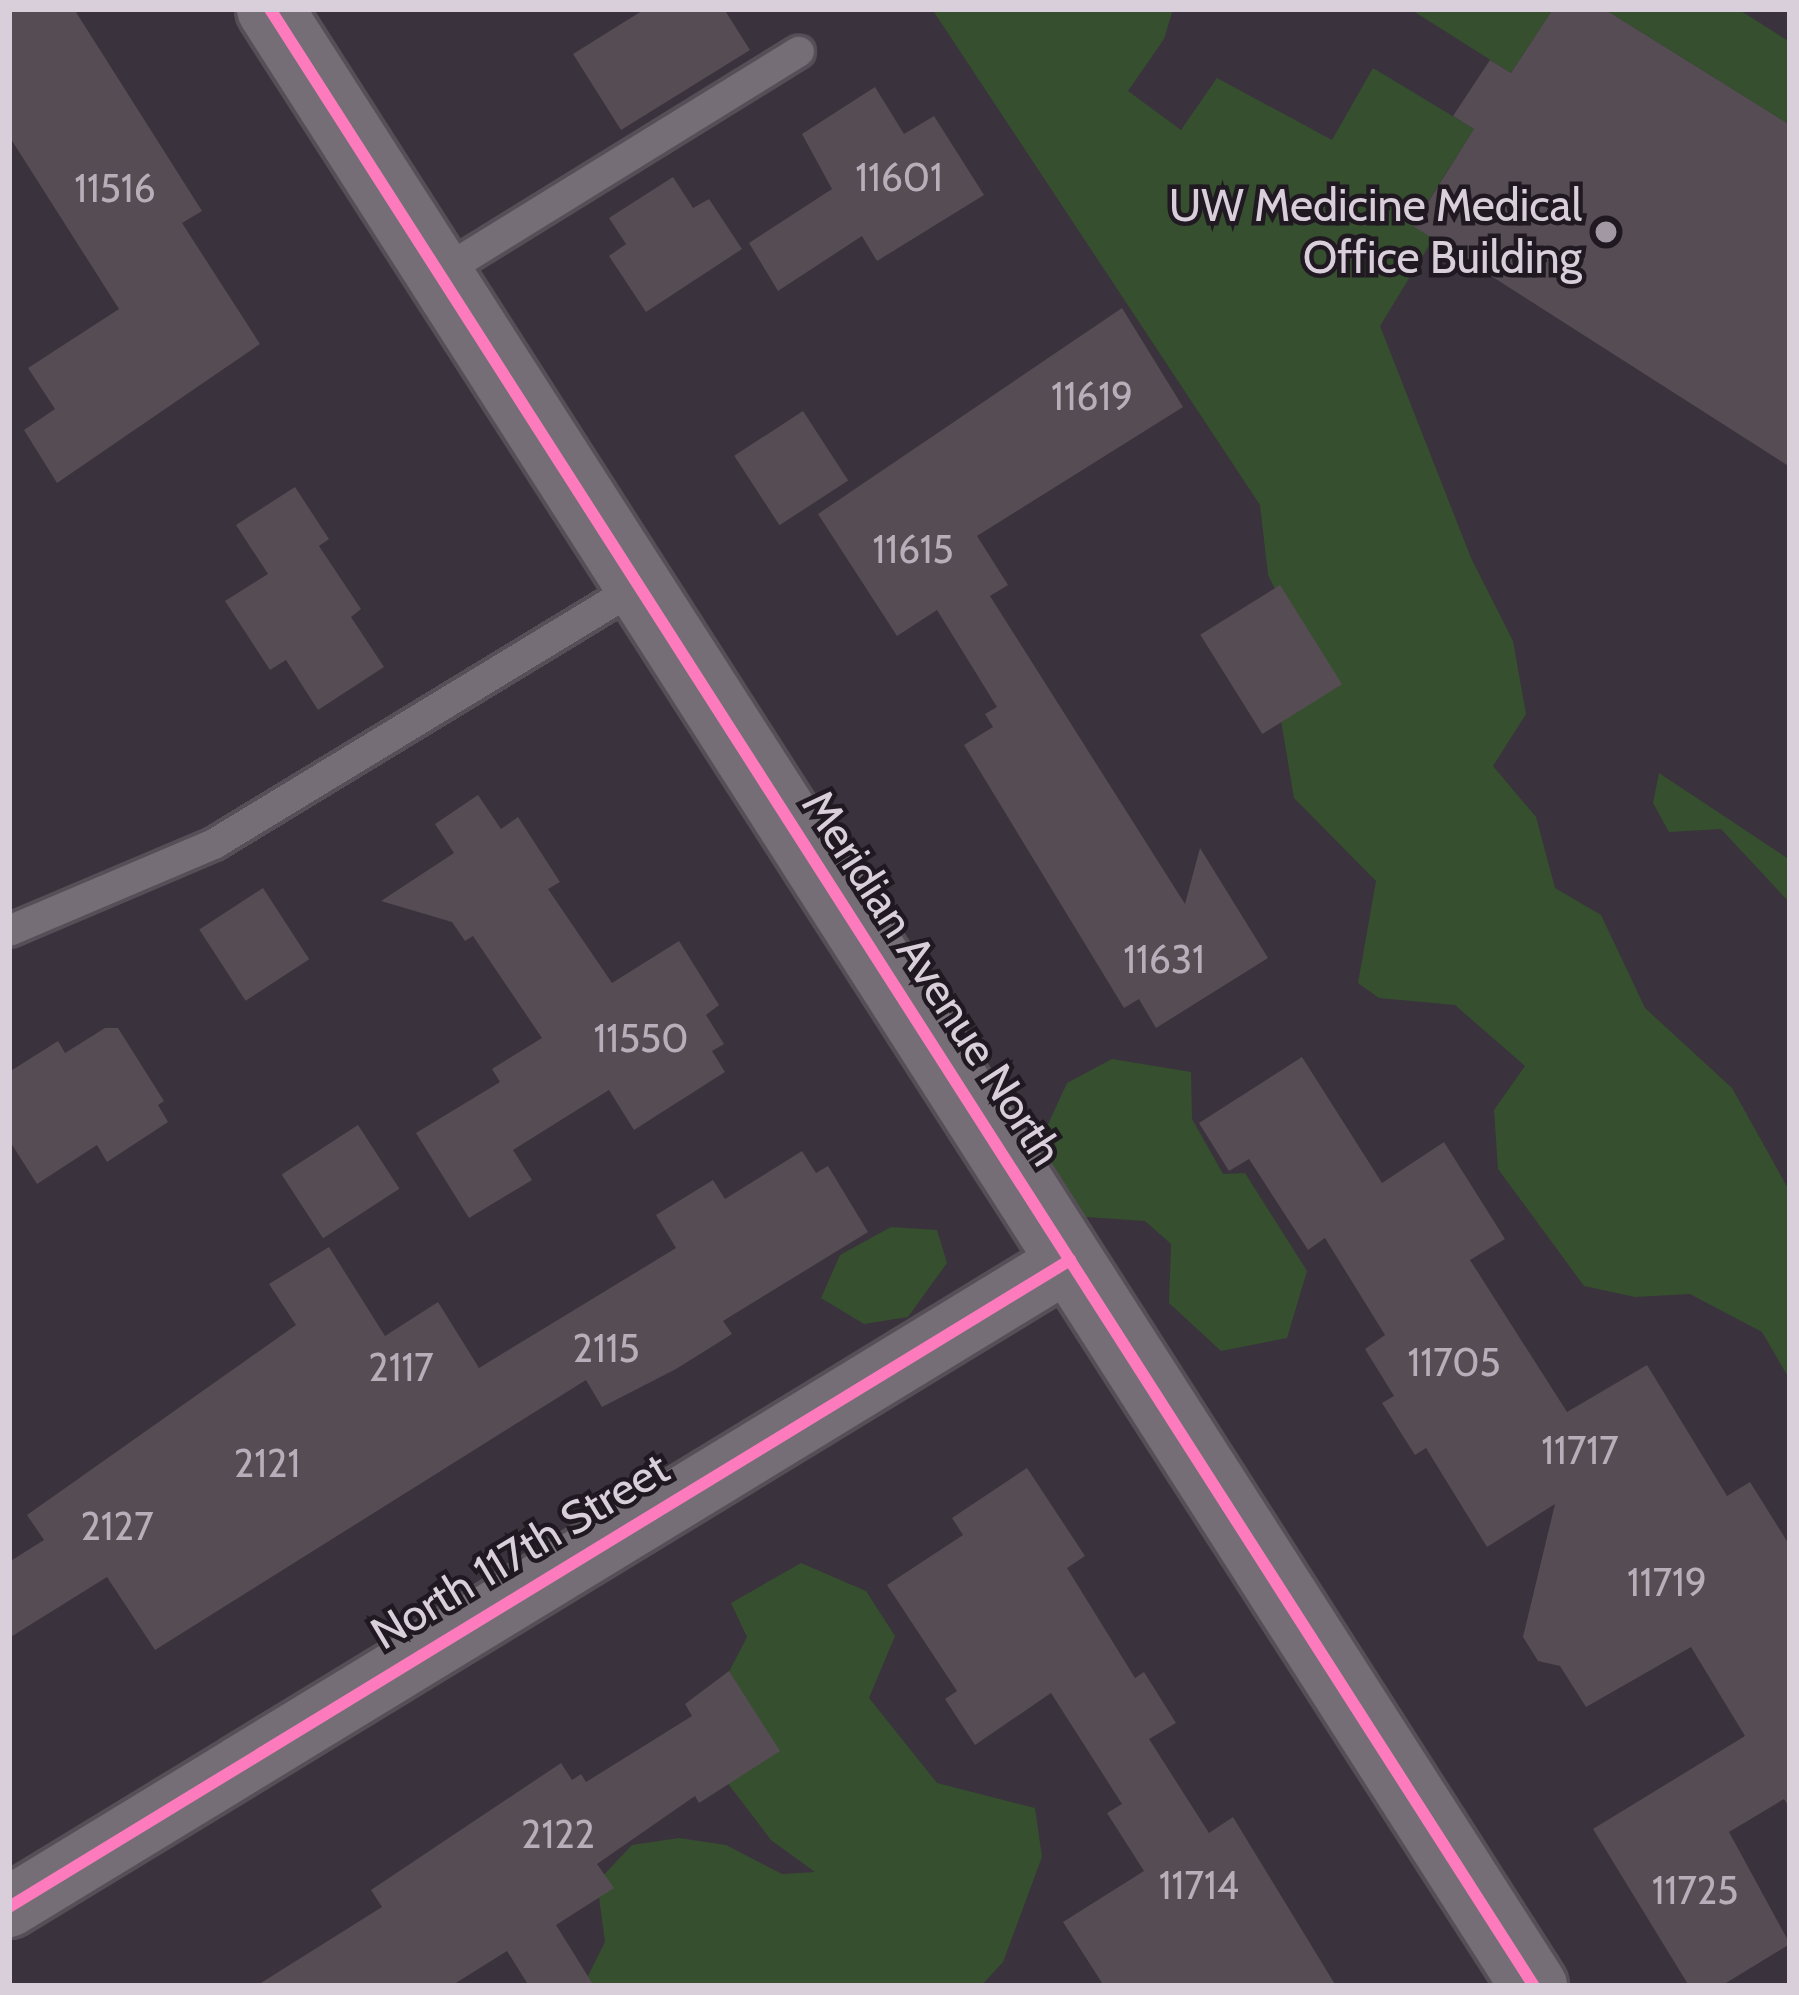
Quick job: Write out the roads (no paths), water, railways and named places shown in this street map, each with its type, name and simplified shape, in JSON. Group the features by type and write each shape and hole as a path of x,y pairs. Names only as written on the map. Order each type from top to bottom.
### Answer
{"street":[{"name":"Meridian Avenue North","path":"270,9 1534,1986"},
{"name":"North 117th Street","path":"9,1907 1070,1260"}],"lane":[{"path":"439,274 800,52"},
{"path":"9,931 214,844 638,586"}],"place":[{"name":"UW Medicine Medical Office Building","path":"1606,232"}]}
